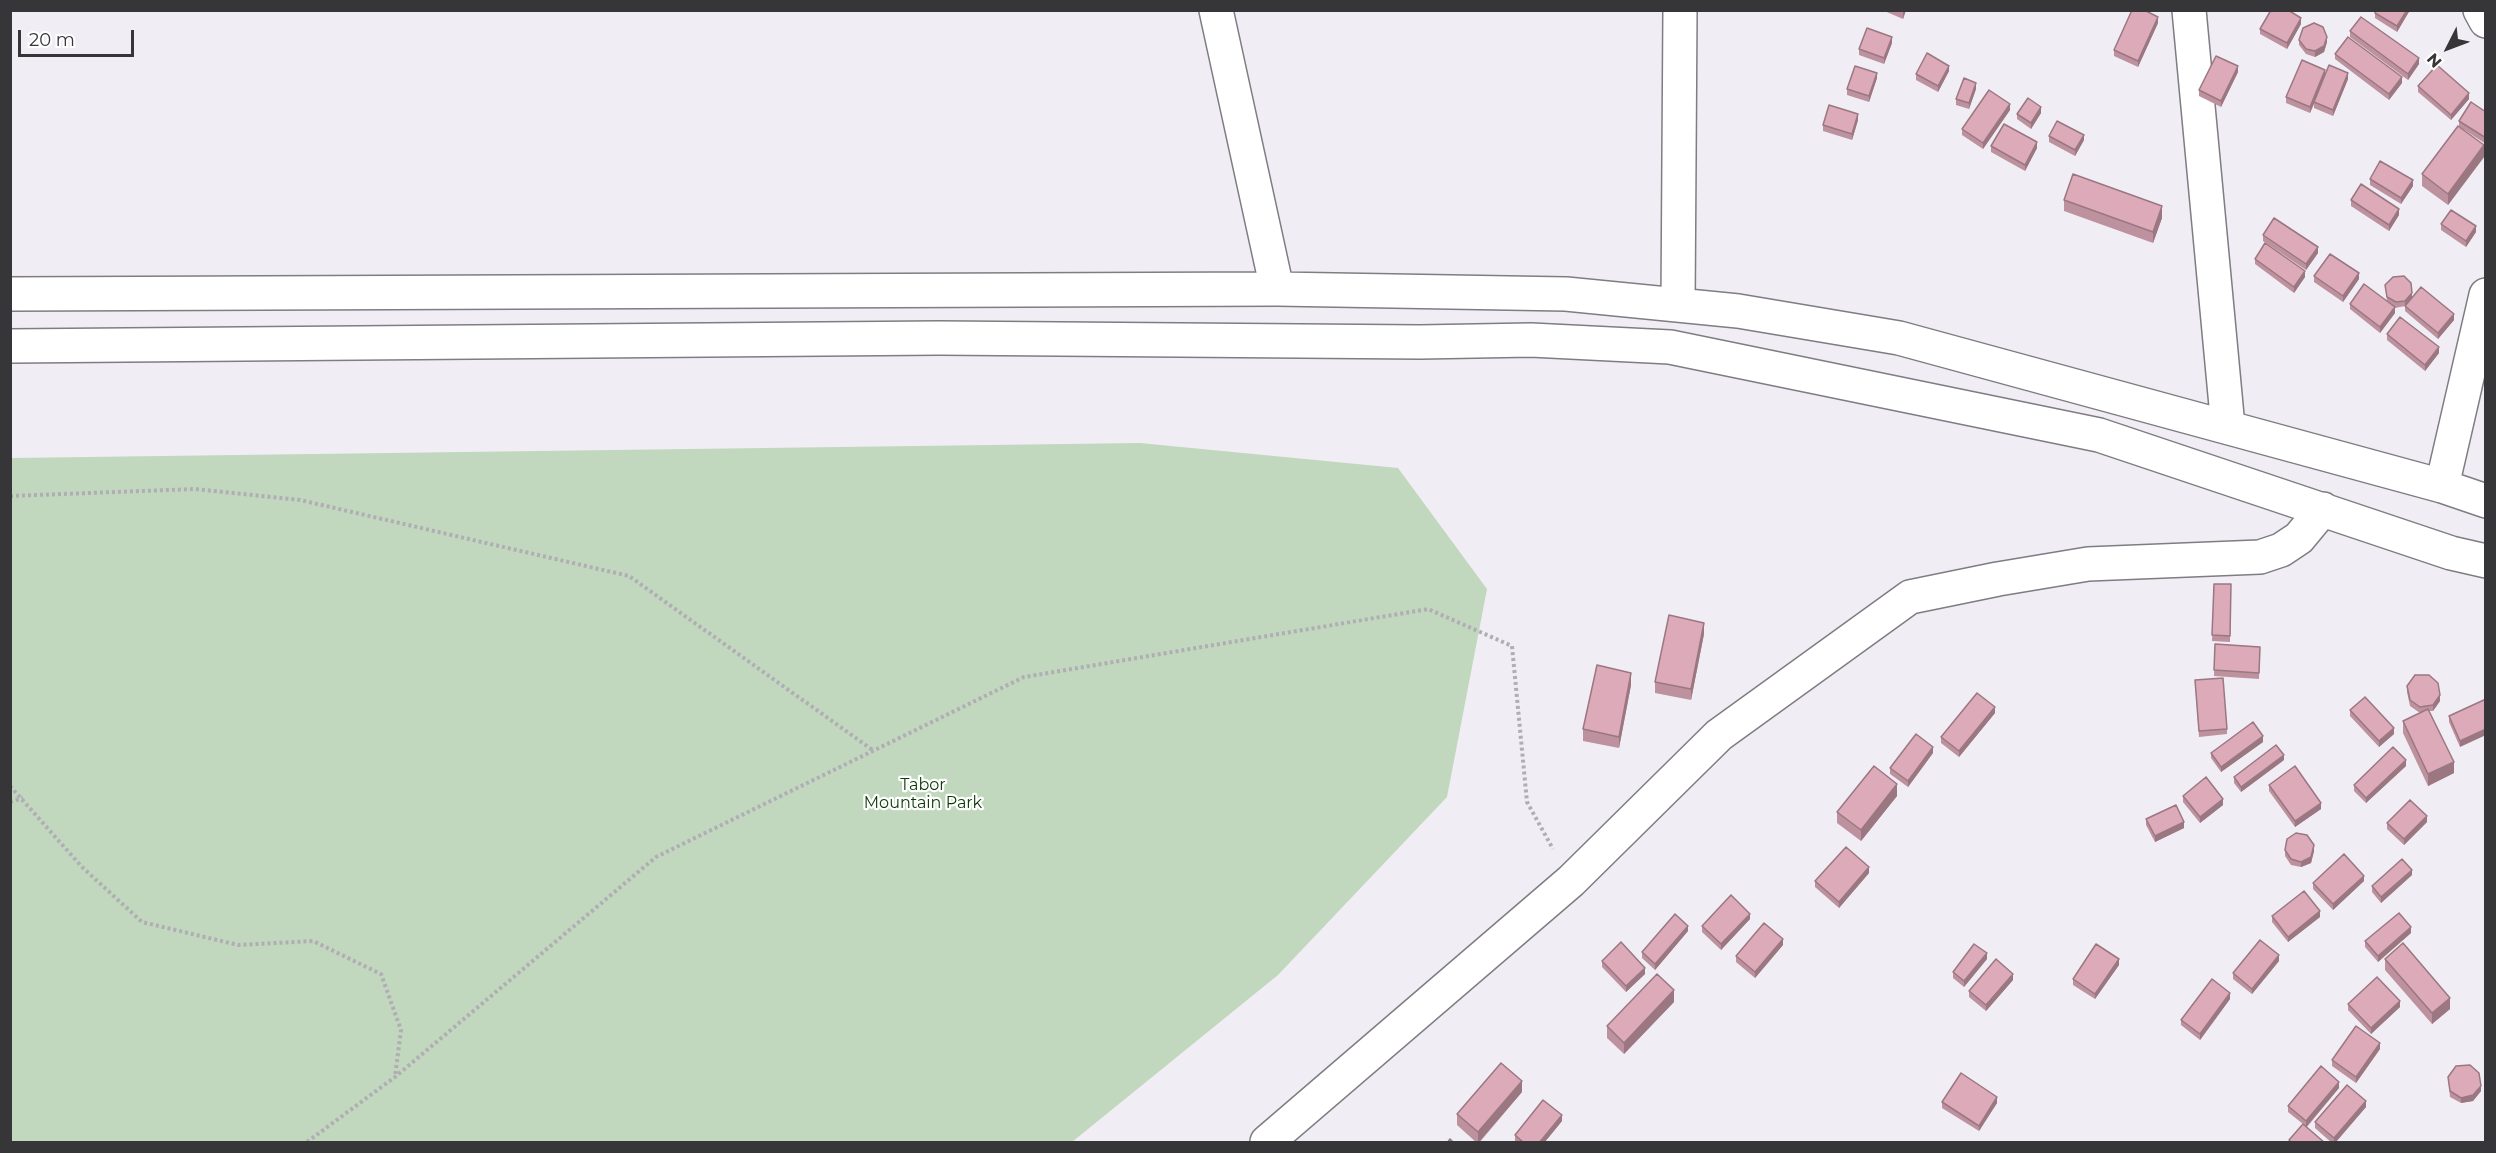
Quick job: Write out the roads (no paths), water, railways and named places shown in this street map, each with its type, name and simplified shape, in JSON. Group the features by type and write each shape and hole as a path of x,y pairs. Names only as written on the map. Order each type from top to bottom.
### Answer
{"street":[{"path":"1216,10 1277,289"},
{"path":"1678,305 1680,10"},
{"path":"2189,10 2228,427"},
{"path":"2480,10 2486,21"},
{"path":"10,294 1277,289 1566,294 1738,310 1899,338 2442,486 2486,501"},
{"path":"2442,486 2486,295"},
{"path":"10,346 939,338 1420,342 1531,340 1670,347 2099,435 2451,553 2486,561"},
{"path":"1267,1143 1571,881 1719,735 1910,597 2088,564 2260,557 2281,550 2299,538 2323,509"}],"park label":[{"name":"Tabor Mountain Park","path":"923,794"}]}
